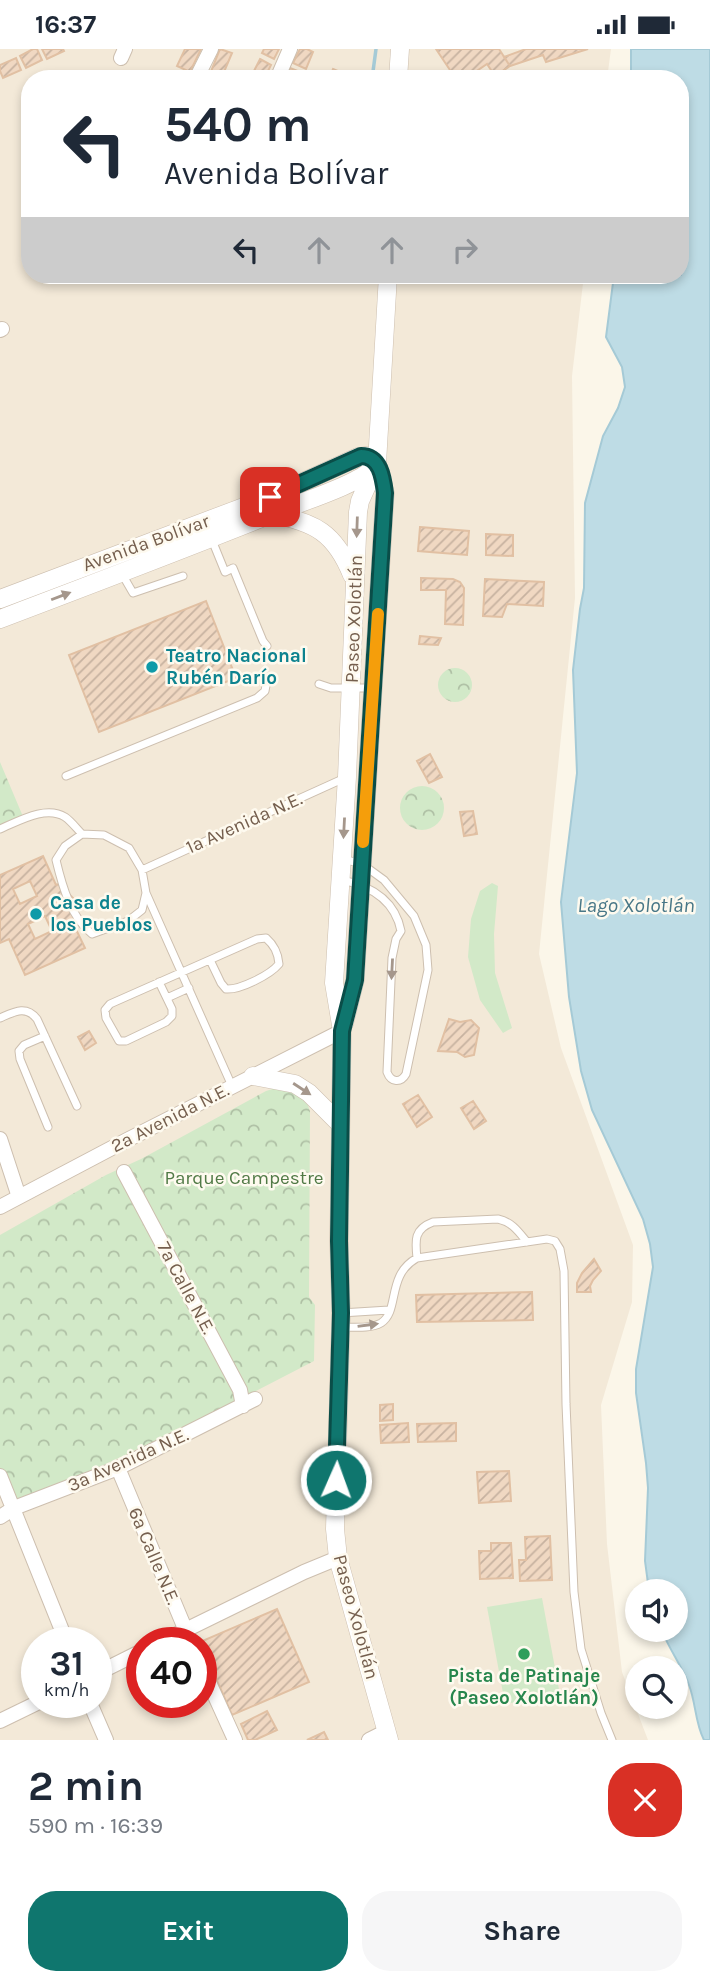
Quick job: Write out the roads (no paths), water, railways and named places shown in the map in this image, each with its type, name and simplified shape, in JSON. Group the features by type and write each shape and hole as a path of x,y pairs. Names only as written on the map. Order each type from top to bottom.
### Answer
{"street":[{"path":"200,70 211,49"},
{"path":"281,70 290,49"},
{"path":"399,70 400,49"},
{"name":"Paseo Xolotlán","path":"342,1031 355,980 385,493 377,463 387,284"},
{"path":"358,457 374,442 379,418"},
{"path":"358,457 366,456 377,463"},
{"name":"Avenida Bolívar","path":"0,599 270,497 358,457"},
{"name":"Paseo Xolotlán","path":"377,463 360,501 358,512 352,688 334,983 342,1031 335,1529 338,1558 388,1735"},
{"name":"Avenida Bolívar","path":"0,619 271,514 368,473 377,463"},
{"path":"271,514 300,520 326,534 342,552 355,581"},
{"name":"2a Avenida N.E.","path":"0,1207 342,1031"},
{"path":"253,1076 295,1084 309,1093 340,1124"},
{"path":"0,1139 19,1197"},
{"name":"7a Calle N.E.","path":"124,1172 240,1390 249,1402"},
{"name":"3a Avenida N.E.","path":"0,1517 14,1508 118,1468 249,1402"},
{"name":"6a Calle N.E.","path":"118,1468 184,1627"},
{"path":"0,1476 60,1627"},
{"path":"206,1627 304,1572 338,1558"},
{"path":"217,1700 235,1740"},
{"path":"0,1721 21,1711"},
{"path":"96,1718 106,1740"},
{"path":"369,1740 388,1735"}],"lane":[{"path":"212,538 225,572 233,568 267,646"},
{"path":"122,573 133,593 183,576"},
{"path":"66,776 257,698 265,691 268,680"},
{"path":"319,684 331,688 372,688"},
{"name":"1a Avenida N.E.","path":"142,870 347,777"},
{"path":"0,829 41,814 54,813 66,818 82,834"},
{"path":"146,893 142,909 128,921 92,934 81,926 62,883 56,860 65,846 82,834 104,835 129,848 142,870 146,893 232,1086"},
{"path":"341,880 360,884 374,892 389,905 399,922 401,931 394,948 392,971 387,1072 393,1080 403,1079 429,958 420,929 409,908 384,880 362,864 342,859"},
{"path":"401,931 410,926 420,929"},
{"path":"159,982 172,1009 172,1016 166,1022 126,1041 119,1041 106,1018 105,1010 110,1004 159,982 257,939 266,938 272,944 279,964 274,970 235,989 226,989 210,960"},
{"path":"167,997 189,988"},
{"path":"0,1018 18,1011 32,1012 76,1106"},
{"path":"45,1036 24,1045 19,1051 48,1127"},
{"path":"417,1258 415,1240 418,1232 433,1222 498,1219 513,1226 527,1242"},
{"path":"340,1320 377,1325 384,1320 400,1273 408,1263 417,1258 547,1239 555,1241 560,1249 564,1271 566,1404 575,1593 581,1649 612,1740"},
{"path":"340,1320 389,1310"}],"water":[{"name":"Lago Xolotlán","path":"631,49 710,49 710,1740 704,1740 697,1720 688,1683 688,1656 675,1656 667,1642 688,1642 688,1579 647,1579 645,1561 648,1488 636,1393 636,1369 653,1267 643,1219 592,1110 581,1071 569,997 561,902 577,773 573,670 584,588 585,503 603,436 618,408 625,387 622,367 606,337 613,284 689,284 689,70 631,70"}],"waterway":[{"path":"373,70 376,49"}],"place":[{"name":"Teatro Nacional Rubén Darío","path":"152,667"},
{"name":"Casa de los Pueblos","path":"36,914"},
{"name":"Pista de Patinaje (Paseo Xolotlán)","path":"524,1654"}],"park label":[{"name":"Parque Campestre","path":"244,1178"}]}
